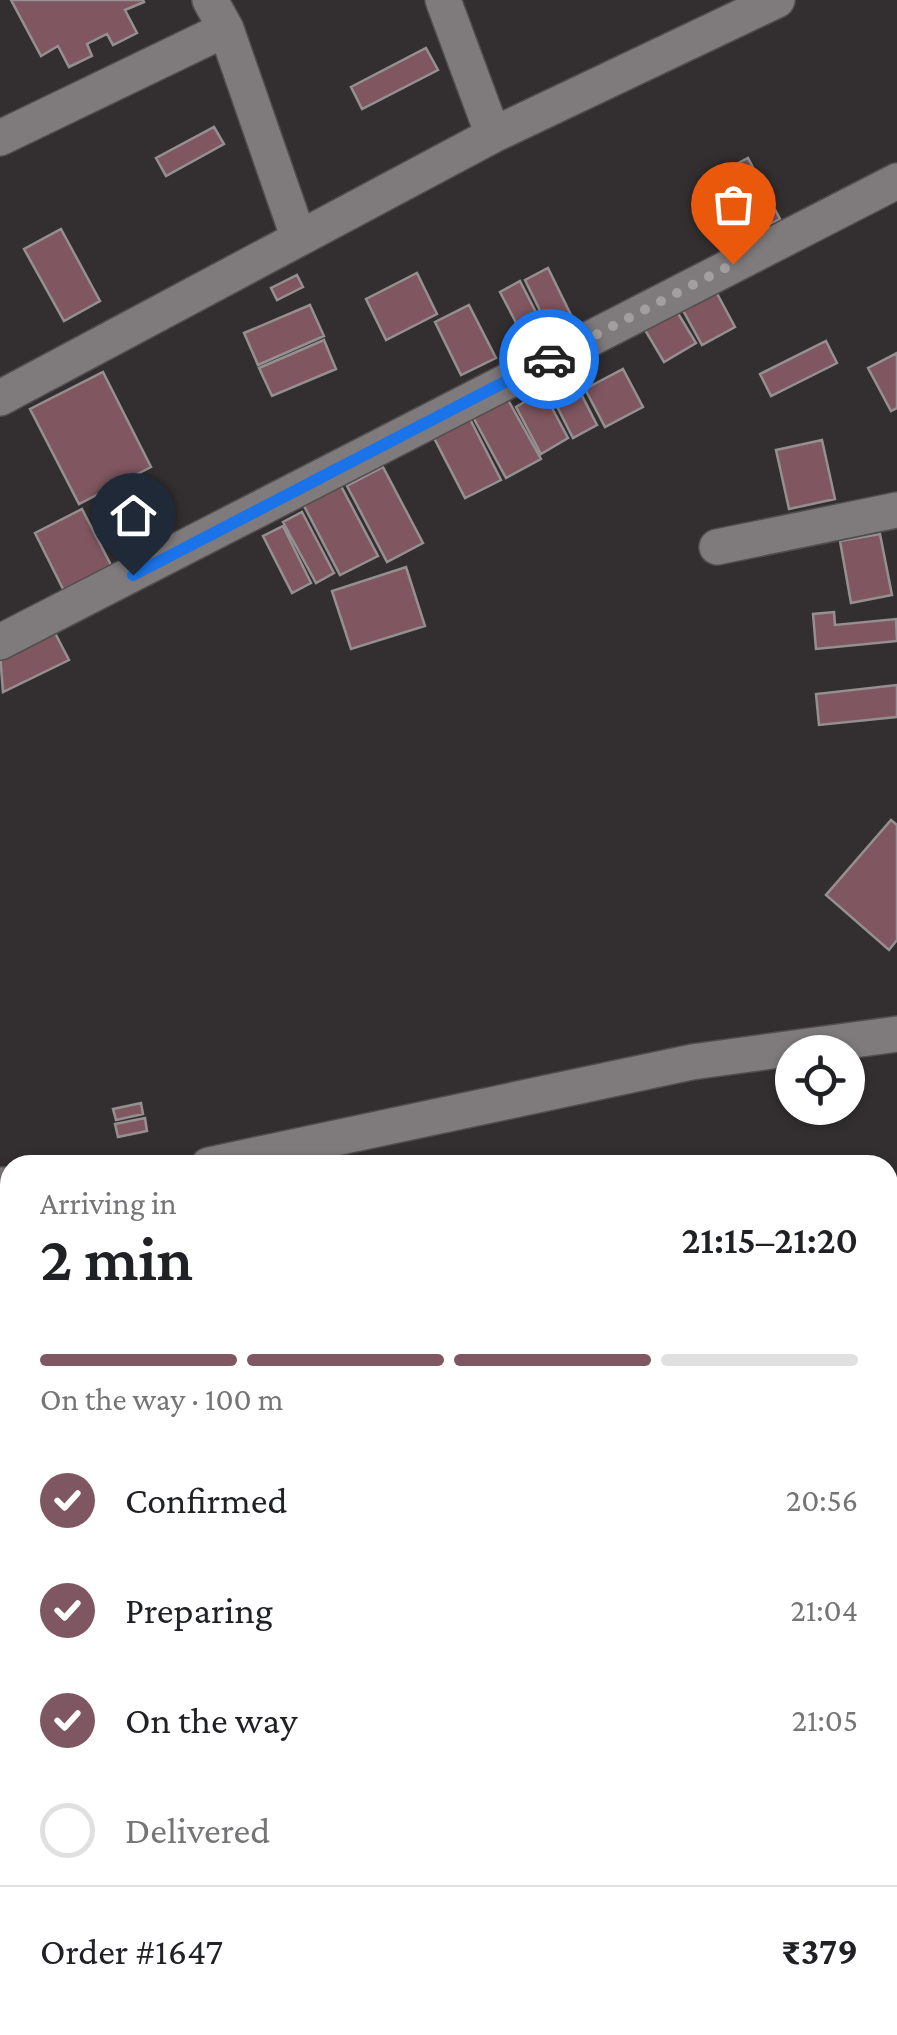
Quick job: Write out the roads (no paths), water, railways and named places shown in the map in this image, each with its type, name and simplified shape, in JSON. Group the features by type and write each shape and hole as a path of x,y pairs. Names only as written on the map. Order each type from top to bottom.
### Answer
{"street":[{"path":"443,0 493,136"},
{"path":"0,398 298,236 493,136 777,0"},
{"path":"0,138 218,14 298,236"},
{"path":"0,642 897,181"},
{"path":"718,547 897,510"},
{"path":"256,1155 692,1062 897,1034"}]}
